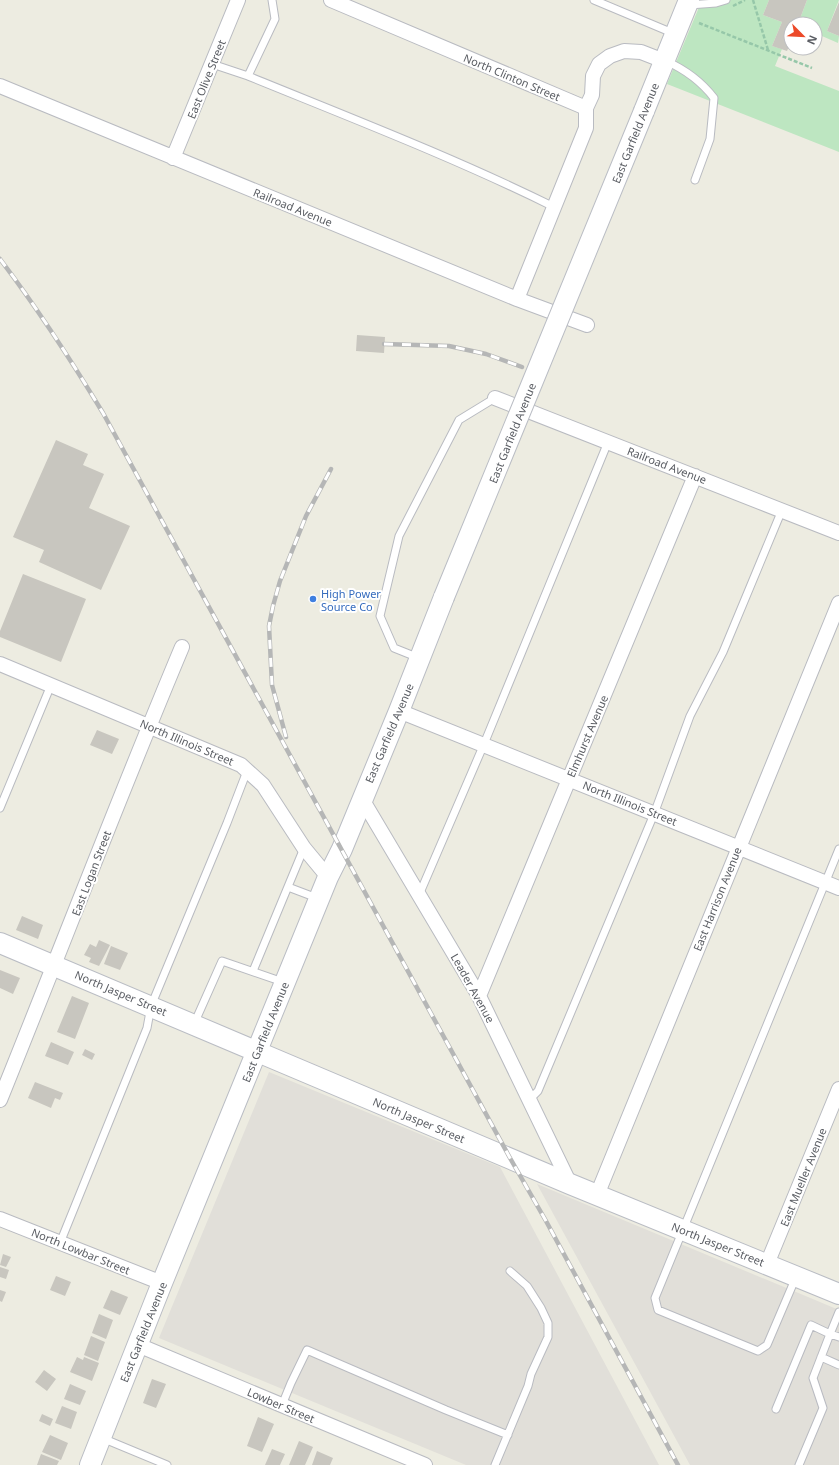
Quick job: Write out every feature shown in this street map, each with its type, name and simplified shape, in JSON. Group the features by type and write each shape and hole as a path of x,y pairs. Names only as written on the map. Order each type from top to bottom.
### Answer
{"street":[{"name":"East Olive Street","path":"173,158 238,0"},
{"name":"North Clinton Street","path":"331,0 586,108"},
{"name":"East Garfield Avenue","path":"90,1465 162,1283 285,982 399,711 444,597 688,3"},
{"path":"516,299 586,128 586,108 592,95 593,76 599,64 610,56 624,51 641,52 664,60"},
{"name":"Railroad Avenue","path":"0,86 516,299 586,326"},
{"name":"Railroad Avenue","path":"495,398 839,533"},
{"name":"Elmhurst Avenue","path":"479,996 695,476"},
{"name":"East Harrison Avenue","path":"597,1195 839,602"},
{"name":"East Logan Street","path":"0,1100 182,647"},
{"name":"North Illinois Street","path":"0,664 241,765 264,785 304,848 328,877"},
{"name":"North Illinois Street","path":"399,711 569,778 654,814 839,888"},
{"name":"Leader Avenue","path":"362,798 479,996 570,1184"},
{"name":"North Jasper Street","path":"0,943 570,1184 839,1294"},
{"name":"East Mueller Avenue","path":"767,1264 839,1090"},
{"name":"North Lowbar Street","path":"0,1219 162,1283"},
{"name":"Lowber Street","path":"138,1345 425,1465"}],"lane":[{"path":"248,76 275,19 272,0"},
{"path":"594,0 675,34"},
{"path":"688,3 716,3 726,0"},
{"path":"664,60 681,68 693,76 705,86 714,98 710,138 695,180"},
{"path":"212,64 248,76 389,134 554,207"},
{"path":"420,658 394,648 380,616 399,536 460,420 495,398"},
{"path":"419,895 484,744 608,442"},
{"path":"529,1100 538,1091 654,814 690,716 723,652 782,510"},
{"path":"0,808 51,685"},
{"path":"60,1243 147,1028 150,1006 227,823 247,771"},
{"path":"253,971 304,848"},
{"path":"796,1277 767,1345 758,1351 658,1310 656,1298 839,849"},
{"path":"288,887 319,899"},
{"path":"194,1025 222,961 285,982"},
{"path":"495,1465 548,1336 548,1323 541,1308 527,1286 510,1271"},
{"path":"799,1465 823,1408 813,1378 839,1312"},
{"path":"776,1409 811,1325 839,1338"},
{"path":"282,1406 307,1350 508,1435"},
{"path":"821,1357 839,1364"},
{"path":"101,1437 167,1465"}],"path":[{"path":"753,0 768,50"},
{"path":"699,23 812,68"}],"shaded area":[{"path":"269,1072 500,1167 659,1465 466,1465 159,1338"},
{"path":"537,1184 839,1310 839,1465 690,1465"}],"green space":[{"path":"702,0 769,0 763,15 782,22 772,46 782,49 775,66 839,91 839,152 667,84"},
{"path":"807,0 839,0 827,31 839,36 838,43 823,36 823,16 801,16"}],"building":[{"path":"769,0 807,0 801,16 783,16 783,50 772,46 782,22 763,15"},
{"path":"839,2 839,36 827,31"},
{"path":"357,335 385,337 384,353 356,351"},
{"path":"56,440 88,454 83,465 104,474 89,508 130,526 101,590 39,562 44,550 13,537"},
{"path":"23,574 86,599 61,662 0,637 0,631"},
{"path":"97,730 119,739 112,754 90,745"},
{"path":"22,916 43,925 38,939 16,930"},
{"path":"99,940 110,945 99,966 89,962 91,958 84,955 90,944 96,947"},
{"path":"111,946 128,953 120,970 104,964"},
{"path":"0,970 20,978 13,994 0,988"},
{"path":"72,996 89,1003 75,1039 57,1032"},
{"path":"51,1042 74,1052 68,1065 45,1056"},
{"path":"85,1049 95,1054 92,1060 82,1055"},
{"path":"35,1082 63,1093 60,1100 55,1098 51,1108 28,1098"},
{"path":"3,1254 11,1257 6,1267 0,1265"},
{"path":"0,1267 9,1270 6,1279 0,1277"},
{"path":"56,1276 71,1282 65,1296 50,1290"},
{"path":"0,1290 6,1292 2,1302 0,1301"},
{"path":"111,1290 128,1297 120,1315 103,1308"},
{"path":"99,1314 113,1320 106,1339 92,1333"},
{"path":"91,1336 105,1342 98,1361 84,1355"},
{"path":"77,1357 83,1360 84,1357 99,1363 92,1381 70,1372"},
{"path":"44,1370 56,1379 47,1391 35,1382"},
{"path":"152,1379 166,1384 156,1408 143,1403"},
{"path":"70,1384 86,1391 80,1405 64,1399"},
{"path":"62,1406 77,1412 71,1429 55,1423"},
{"path":"42,1414 53,1419 50,1426 39,1421"},
{"path":"258,1417 274,1424 262,1452 247,1446"},
{"path":"50,1435 68,1443 61,1460 42,1452"},
{"path":"299,1441 313,1447 305,1465 289,1465"},
{"path":"272,1449 285,1454 280,1465 265,1465"},
{"path":"317,1451 333,1458 330,1465 312,1465"},
{"path":"41,1454 59,1461 57,1465 37,1465"}],"railway":[{"path":"0,259 54,335 103,413 678,1465"},
{"path":"384,344 449,346 486,354 522,367"},
{"path":"286,737 272,685 269,626 280,581 306,516 331,469"}],"place":[{"name":"High Power Source Co","path":"313,599"}]}
